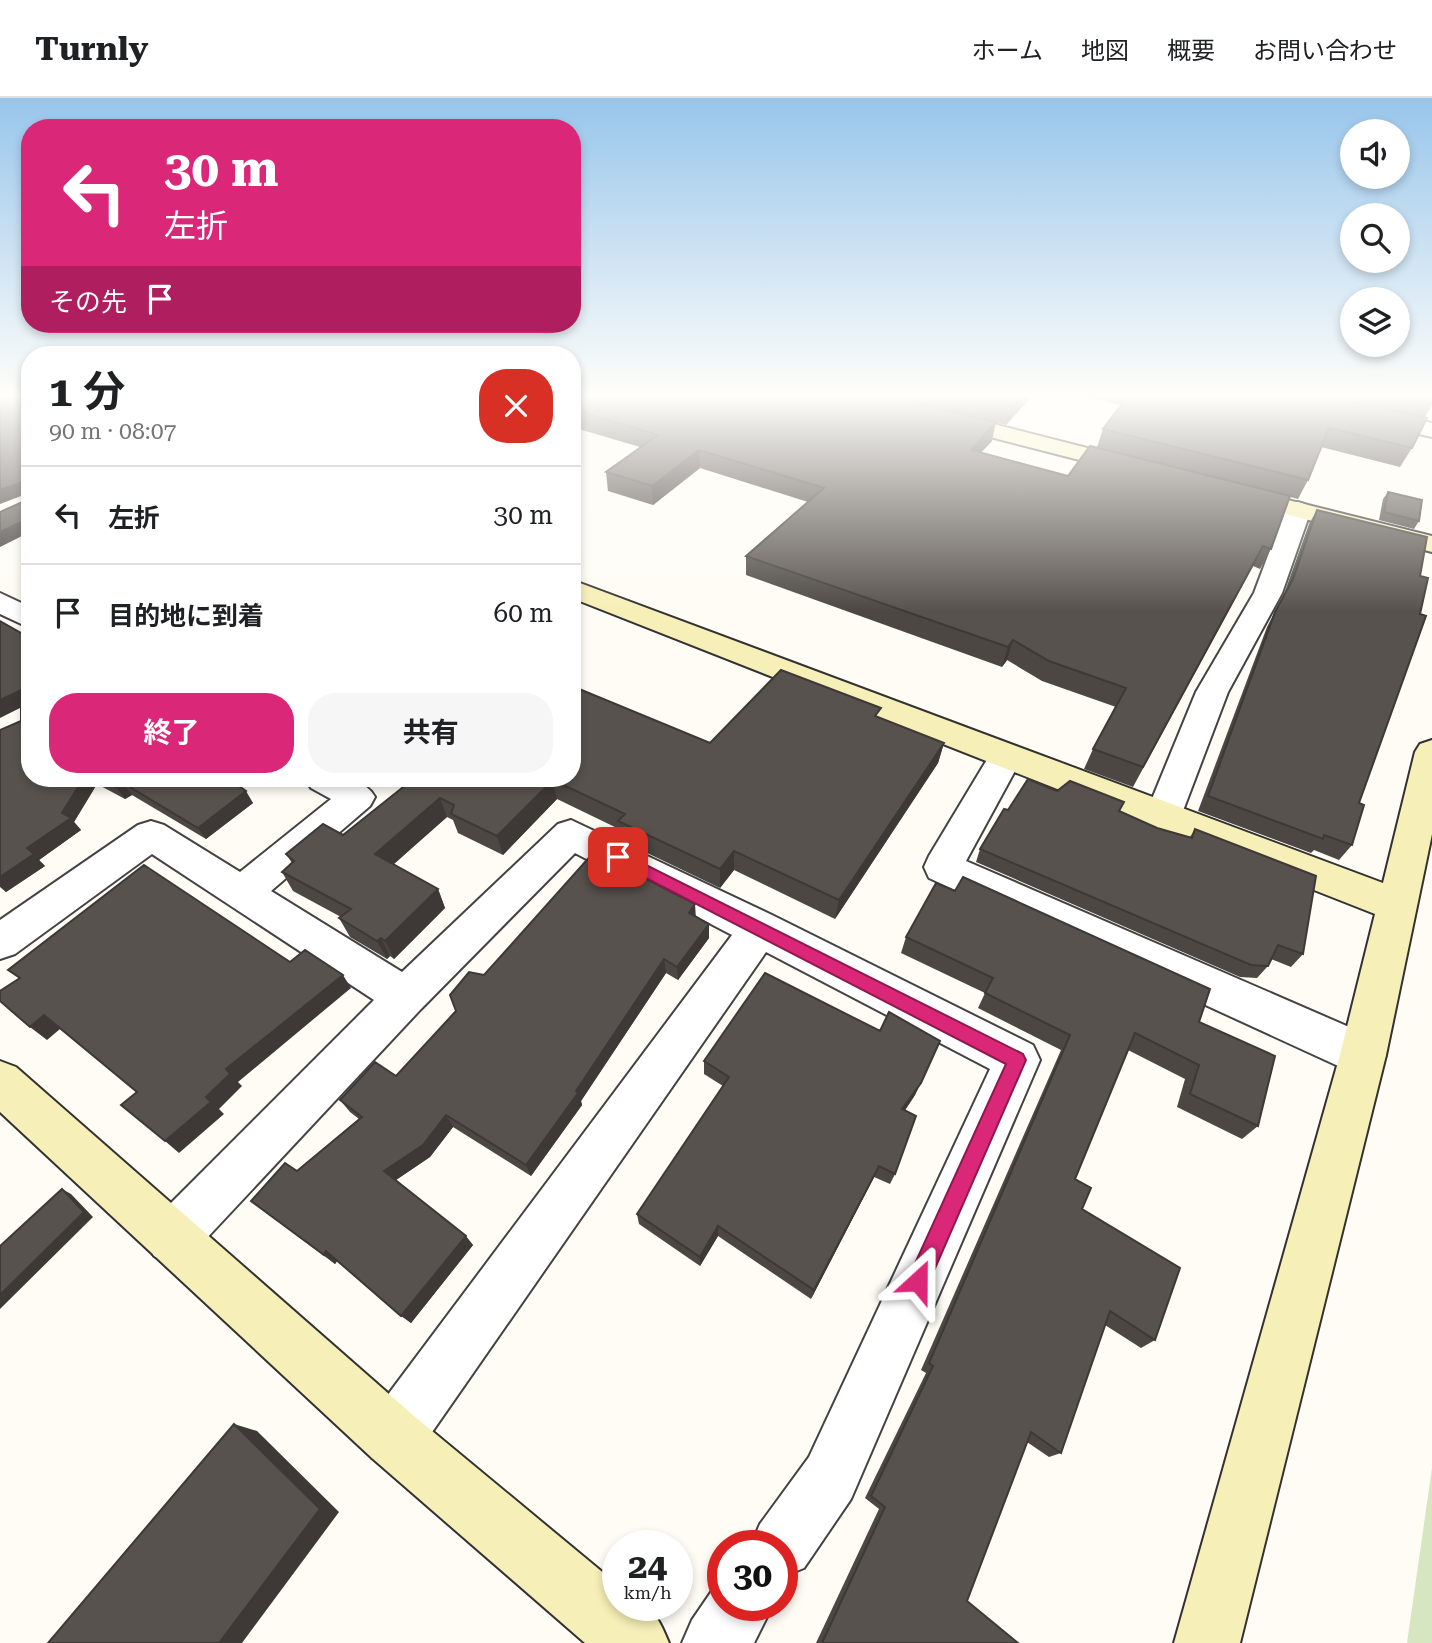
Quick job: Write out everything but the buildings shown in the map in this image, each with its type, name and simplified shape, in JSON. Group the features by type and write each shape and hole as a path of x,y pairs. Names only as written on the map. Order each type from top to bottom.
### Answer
{"street":[{"path":"1136,468 1151,472"},
{"path":"1218,489 1432,544"},
{"path":"1163,817 1212,692 1268,593 1298,510"},
{"path":"581,591 1396,905"},
{"path":"0,603 21,614"},
{"path":"1207,1643 1363,1055 1432,752"},
{"path":"1006,756 943,867 1363,1055"},
{"path":"242,893 357,797 338,787"},
{"path":"172,1237 405,997 571,834 1017,1060 830,1478 793,1530"},
{"path":"0,942 151,835 405,997"},
{"path":"393,1437 760,928"},
{"path":"0,1082 393,1437 636,1643"},
{"path":"715,1643 730,1621"}],"green space":[{"path":"1432,1468 1432,1643 1407,1643"}],"route":[{"path":"618,857 1017,1060 918,1281"}]}
